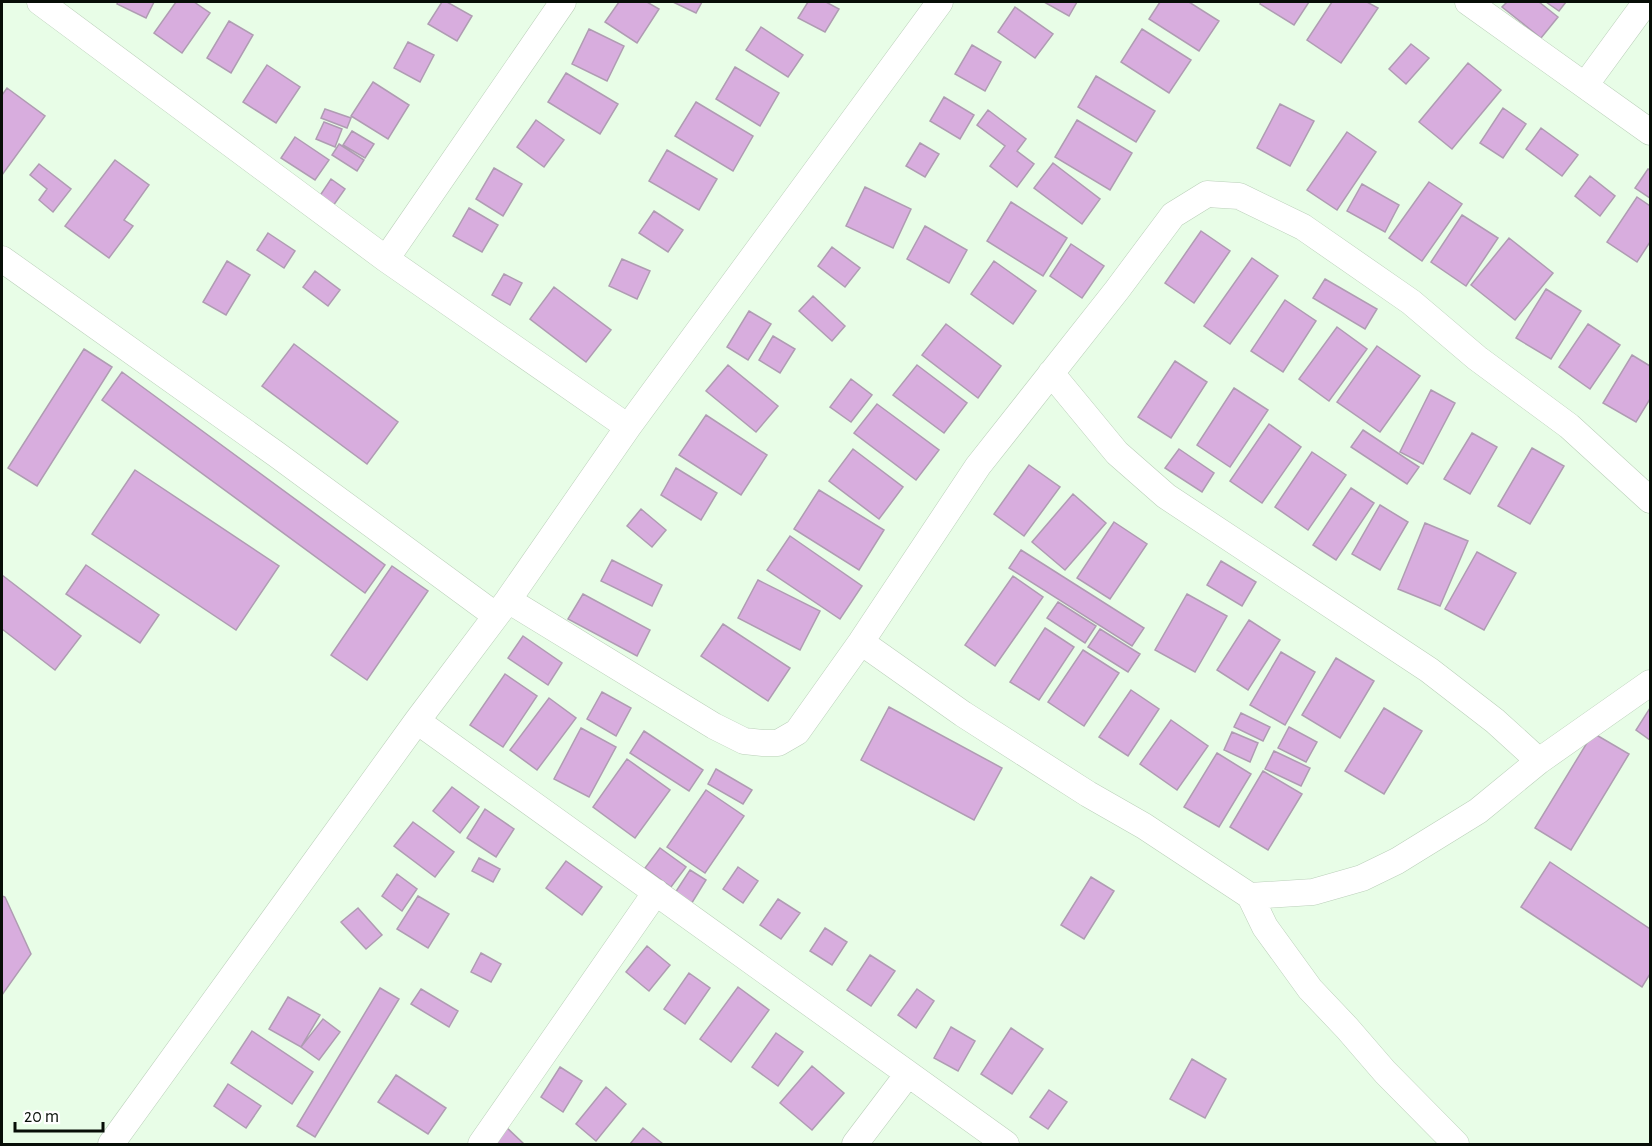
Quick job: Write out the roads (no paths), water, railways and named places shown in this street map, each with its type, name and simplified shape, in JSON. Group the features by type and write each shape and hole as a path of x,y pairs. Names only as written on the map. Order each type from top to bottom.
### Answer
{"street":[{"path":"40,2 386,259 628,427"},
{"path":"386,259 563,2"},
{"path":"111,1144 502,607 628,427 940,2"},
{"path":"1468,2 1586,84 1650,132"},
{"path":"1586,84 1646,2"},
{"path":"2,259 276,454 502,607 744,741 778,743 797,732 861,642 978,466 1173,215 1207,194 1239,196 1303,227 1411,302 1477,358 1569,426 1650,500"},
{"path":"1051,373 1117,453 1166,496 1429,670 1495,721 1539,761"},
{"path":"861,642 963,714 1088,794 1144,826 1250,896 1265,927 1310,989 1384,1072 1456,1144"},
{"path":"1250,896 1313,892 1362,878 1430,842 1479,811 1539,761 1650,682"},
{"path":"417,721 1006,1144"},
{"path":"481,1144 656,892"},
{"path":"855,1144 908,1074"}]}
